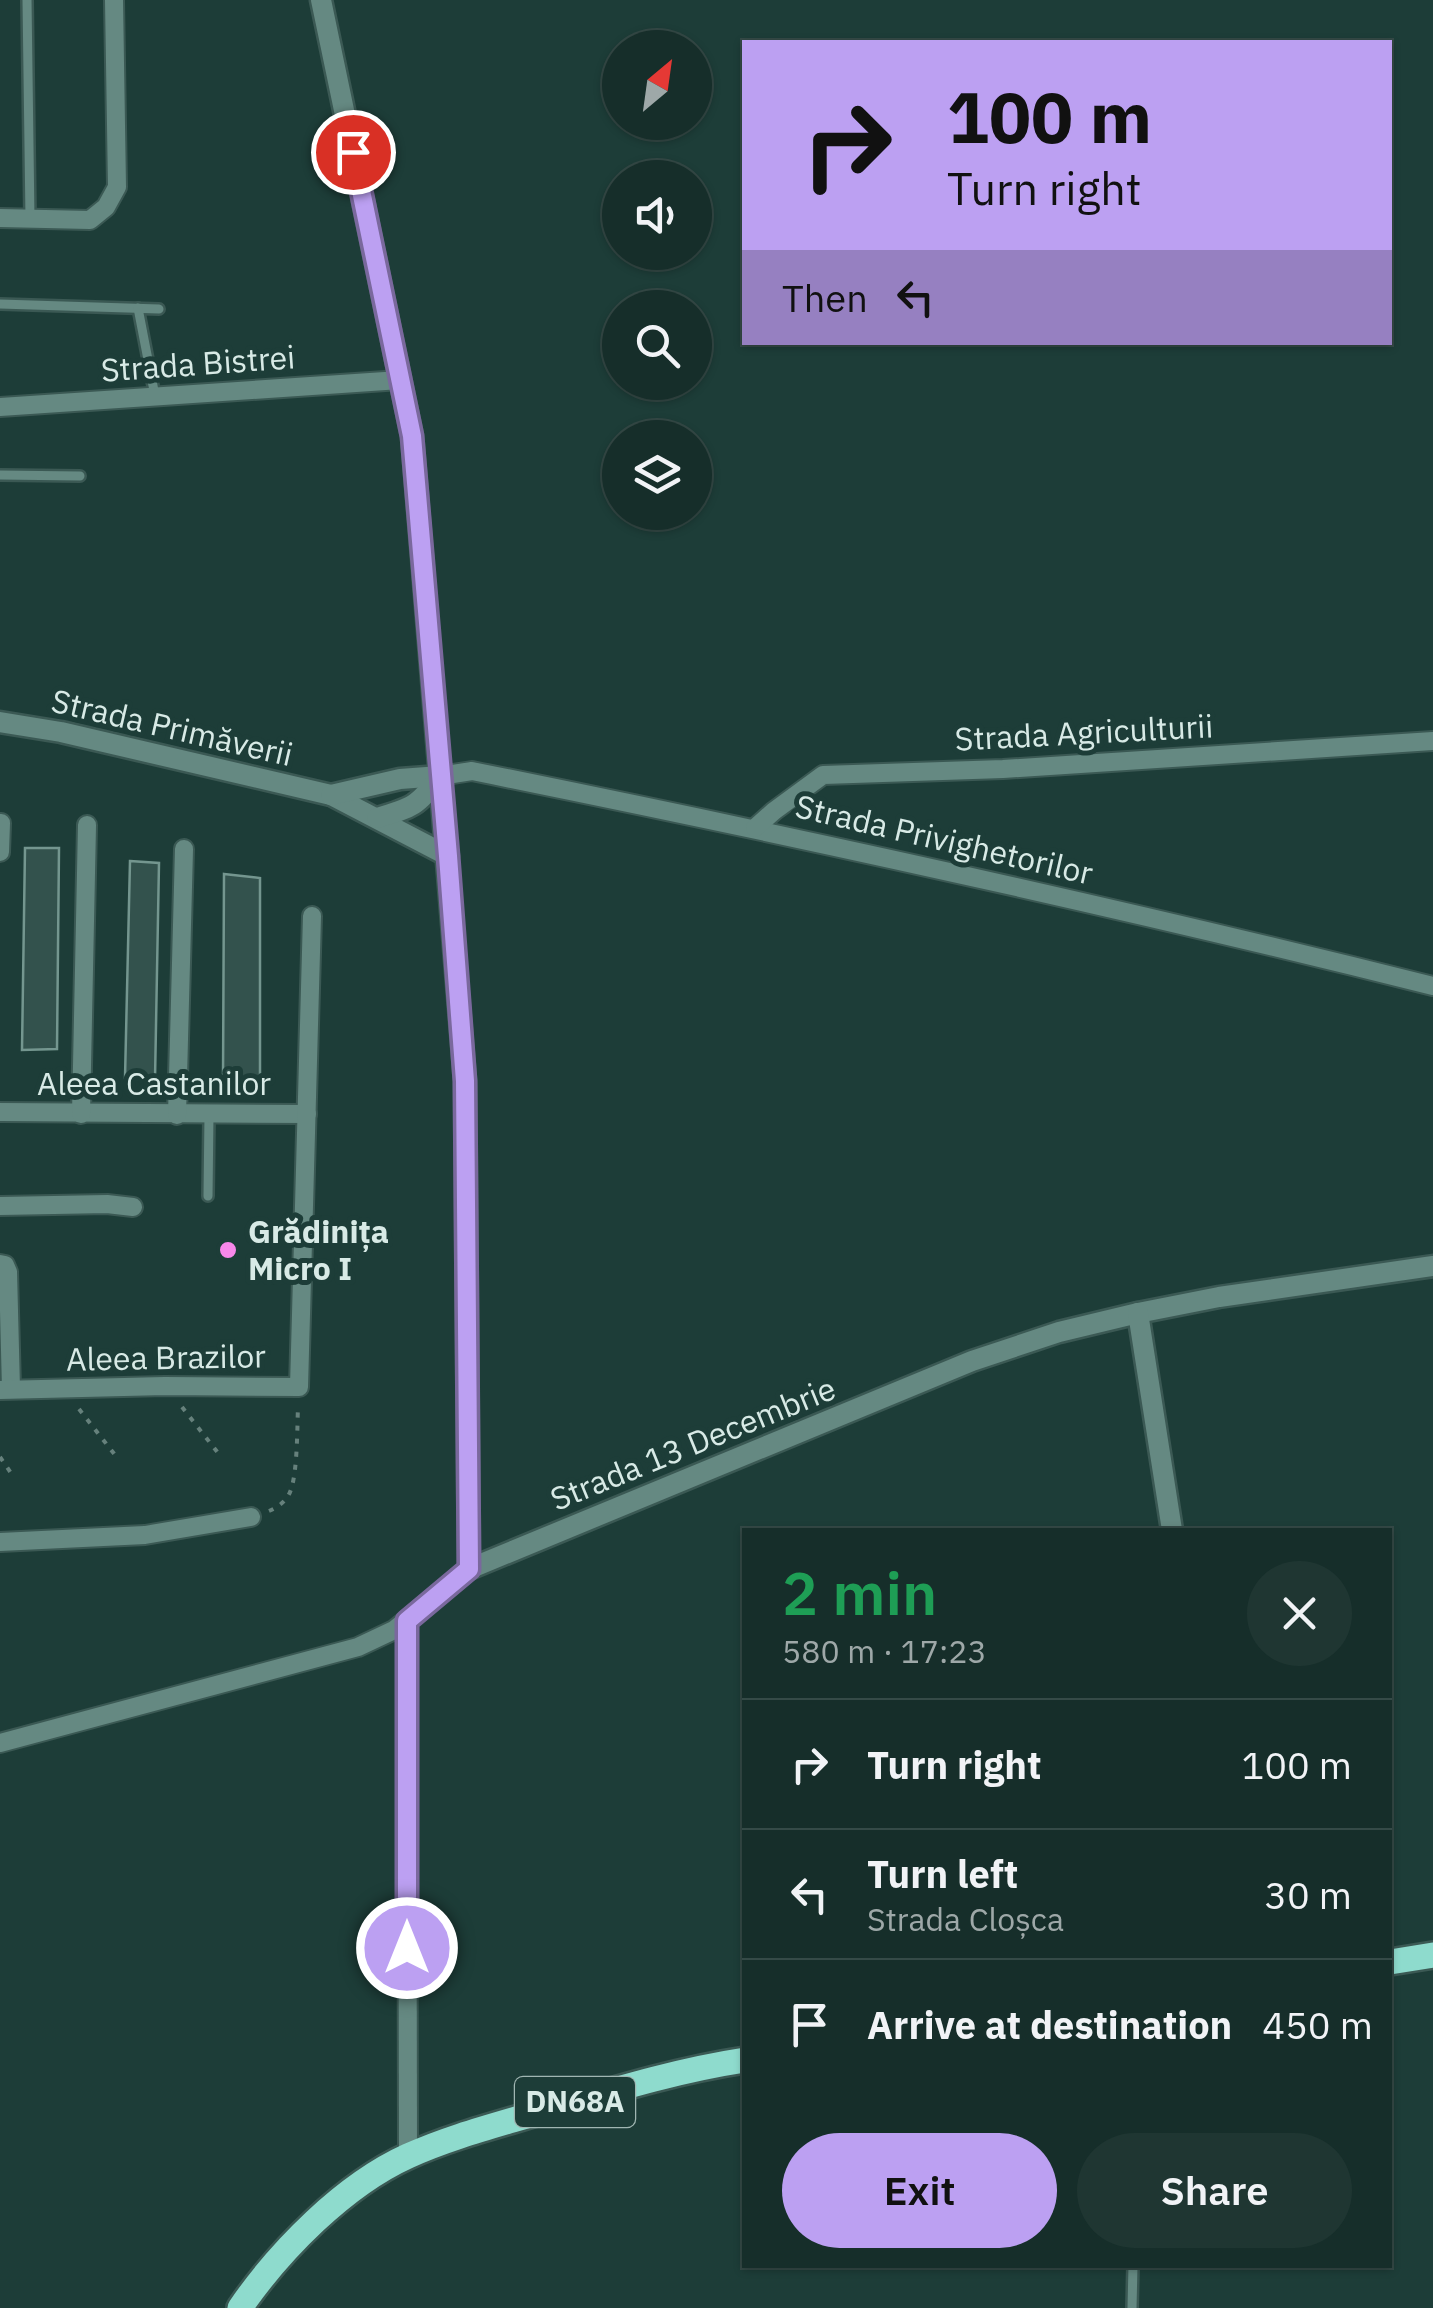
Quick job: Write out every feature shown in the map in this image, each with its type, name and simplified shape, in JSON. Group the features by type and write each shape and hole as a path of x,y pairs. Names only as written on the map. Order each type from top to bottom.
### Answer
{"main road":[{"path":"1392,1962 1433,1956"},
{"name":"DN68A","path":"240,2308 258,2282 327,2212 408,2156 652,2078 742,2061"}],"street":[{"path":"0,218 90,220 106,207 117,188 114,0"},
{"path":"321,0 412,436 465,1081 469,1569"},
{"name":"Strada Bistrei","path":"0,407 400,380"},
{"name":"Strada Primăverii","path":"0,722 61,732 331,796 448,856"},
{"name":"Strada Agriculturii","path":"756,828 823,775 1003,769 1433,742"},
{"name":"Strada Privighetorilor","path":"440,776 472,771 756,828 1211,931 1433,986"},
{"path":"378,818 409,809 423,799 440,776"},
{"name":"Strada Primăverii","path":"331,796 400,779 440,776"},
{"path":"0,852 1,823"},
{"path":"80,1114 87,825"},
{"path":"177,1115 184,848"},
{"path":"299,1387 312,916"},
{"name":"Aleea Castanilor","path":"0,1112 307,1114"},
{"path":"0,1206 133,1207"},
{"path":"0,1264 8,1272 6,1389"},
{"name":"Strada 13 Decembrie","path":"0,1743 358,1647 407,1621 469,1569 972,1361 1058,1332 1138,1313 1338,1278 1433,1266"},
{"path":"1138,1313 1172,1528"},
{"name":"Aleea Brazilor","path":"6,1389 299,1387"},
{"path":"0,1542 146,1534 251,1517"},
{"path":"407,1621 408,2156"}],"lane":[{"path":"26,0 30,219"},
{"path":"0,304 158,309"},
{"path":"138,308 155,396"},
{"path":"0,475 80,476"},
{"path":"208,1196 209,1115"},
{"path":"1132,2308 1133,2268"}],"path":[{"path":"165,1386 222,1458"},
{"name":"Aleea Brazilor","path":"251,1517 276,1509 290,1494 299,1387"},
{"path":"63,1390 119,1460"},
{"path":"0,1457 13,1476"}],"building":[{"path":"25,848 59,848 57,1049 22,1050"},
{"path":"130,861 159,863 155,1080 125,1078"},
{"path":"224,874 260,878 260,1082 223,1079"}],"place":[{"name":"Grădinița Micro I","path":"228,1250"}],"route":[{"path":"353,152 412,436 465,1081 469,1569 407,1621 407,1948"}]}
